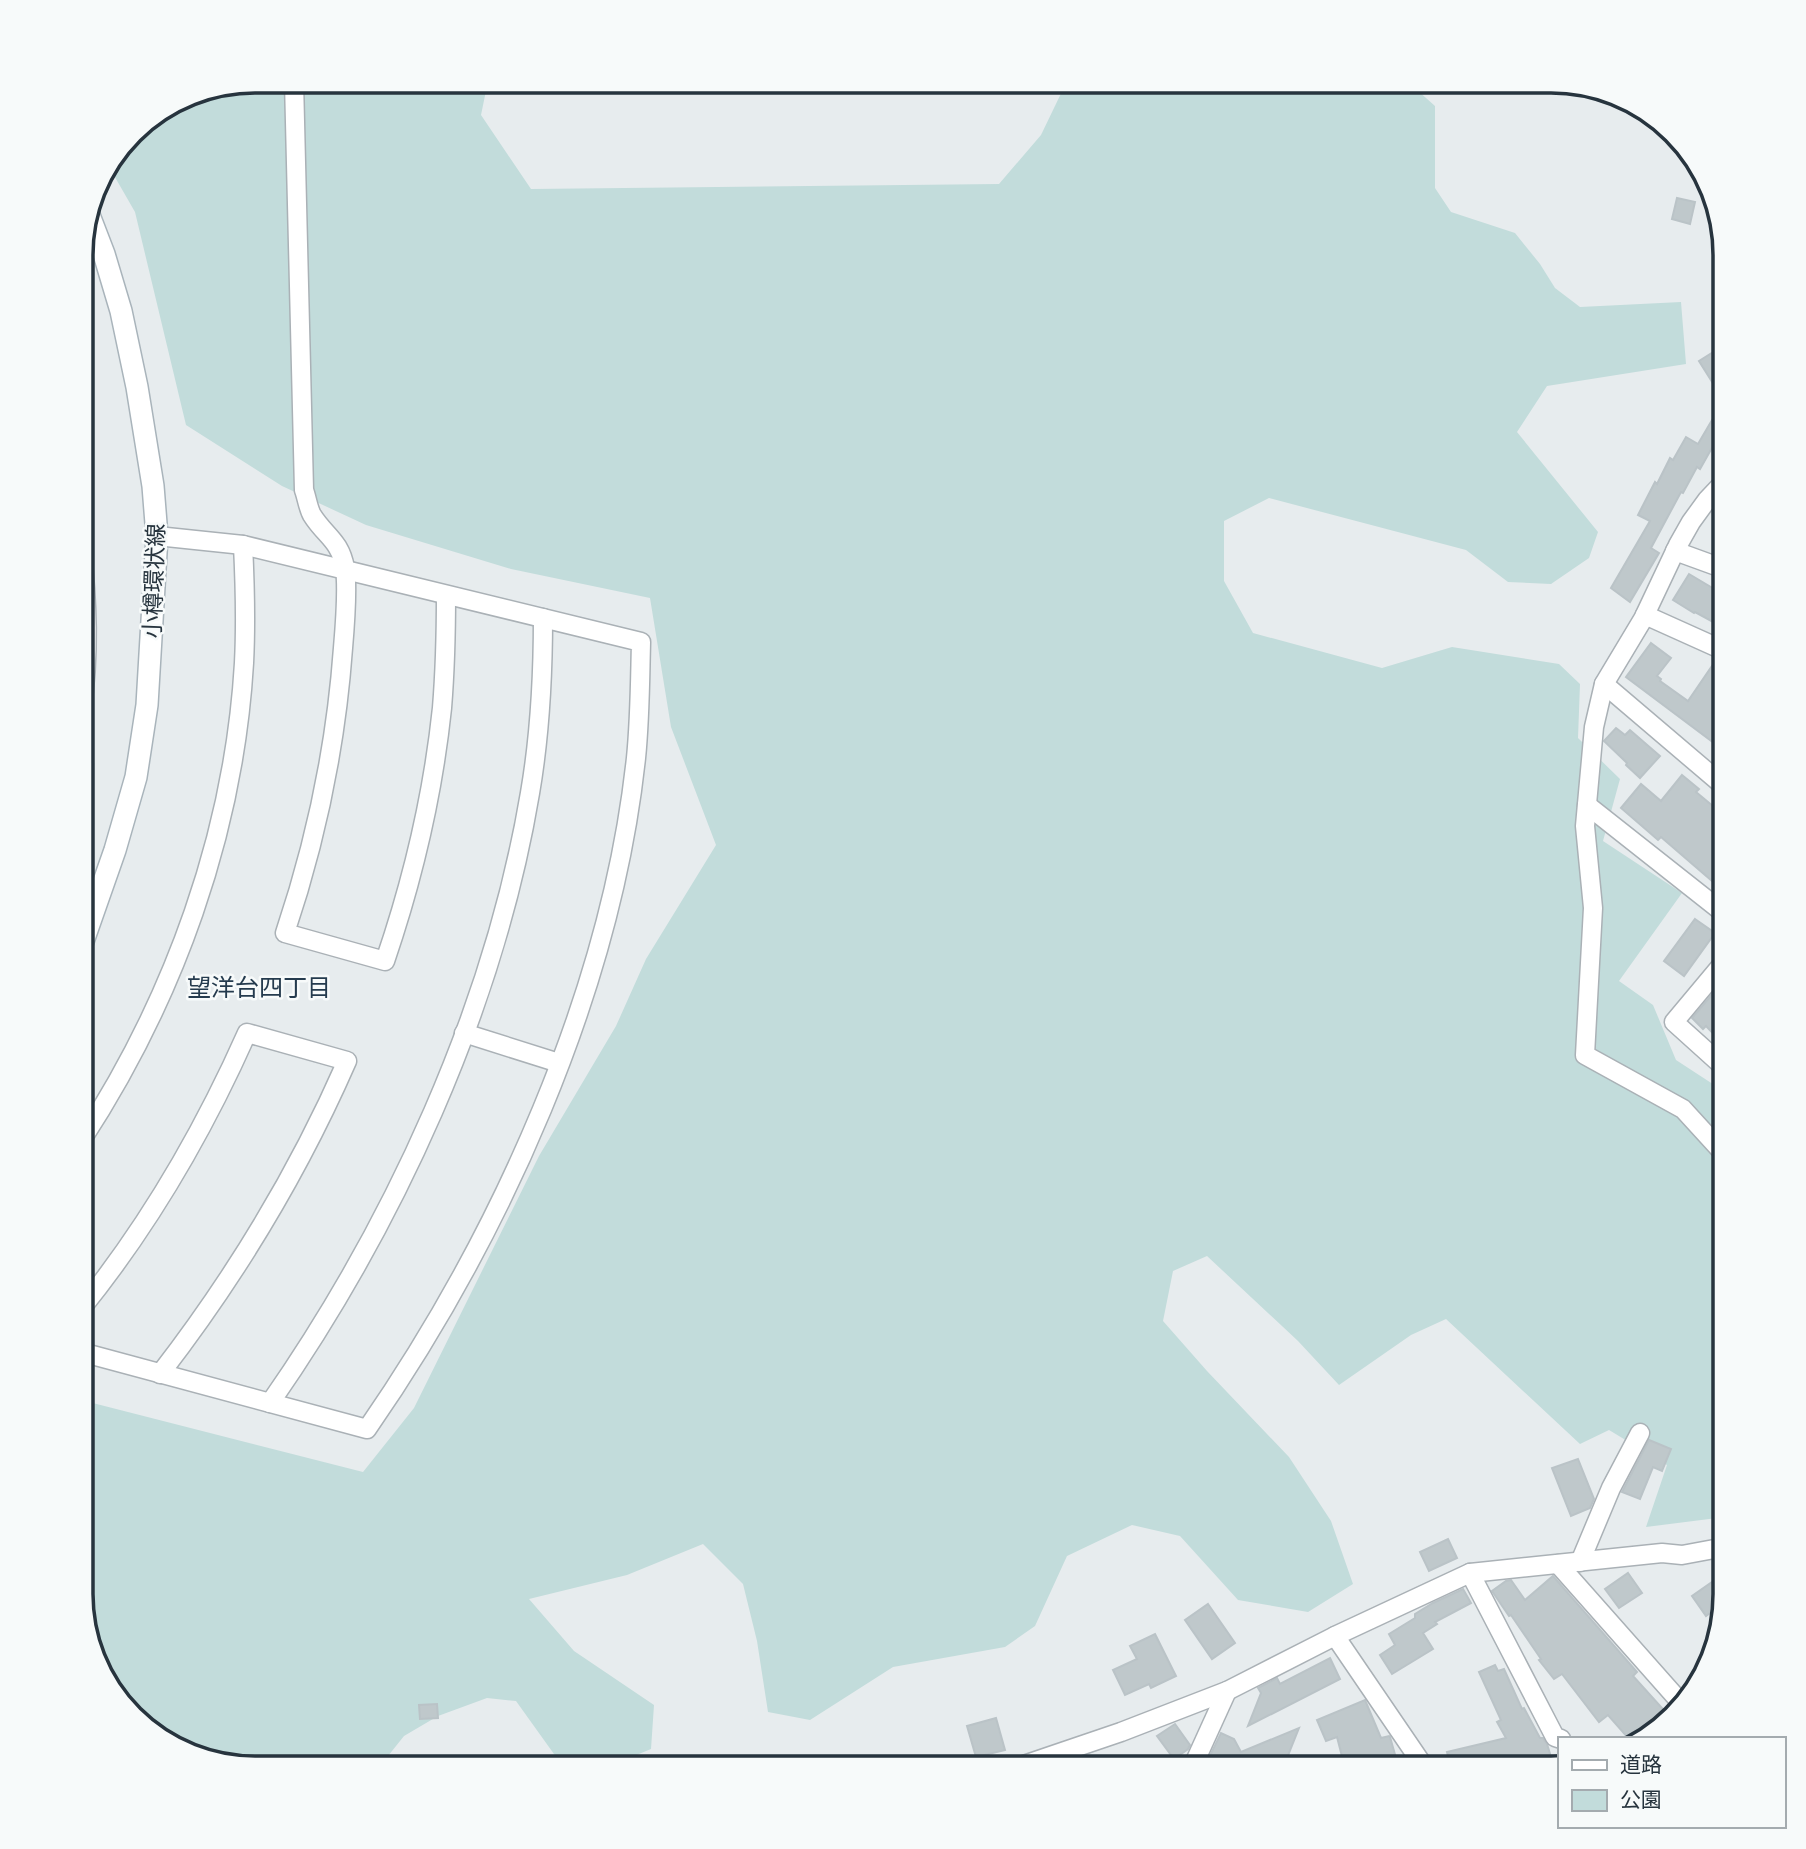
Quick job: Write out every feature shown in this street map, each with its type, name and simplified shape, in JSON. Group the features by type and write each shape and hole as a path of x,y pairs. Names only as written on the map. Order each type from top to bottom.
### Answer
{"main road":[{"name":"小樽環状線","path":"93,912 136,777 147,705 158,536 153,486 124,323 95,230"}],"street":[{"path":"294,93 304,490 311,513 340,549 345,570 343,649 332,742 311,844 285,933 385,961 411,877 434,766 442,709 446,595"},
{"path":"1713,494 1691,522 1645,615 1604,684 1594,727 1585,826 1593,908 1585,1055 1683,1109 1713,1141"},
{"path":"93,1356 367,1429 427,1337 479,1244 525,1148 559,1063 602,933 616,876 636,759 640,642 243,545 158,536"},
{"path":"93,1121 146,1029 167,981 187,932 215,842 239,720 246,605 243,545"},
{"path":"1675,551 1713,565"},
{"path":"1645,615 1713,645"},
{"path":"270,1403 318,1331 382,1219 428,1123 488,964 519,851 530,793 543,676 543,618"},
{"path":"1604,684 1713,776"},
{"path":"1587,805 1713,904"},
{"path":"1713,976 1674,1022 1713,1054"},
{"path":"93,1294 171,1182 208,1115 247,1033 347,1061 313,1133 265,1222 214,1302 160,1374"},
{"path":"464,1033 559,1063"},
{"path":"1580,1562 1611,1488 1640,1433"},
{"path":"1052,1756 1227,1691 1335,1636 1469,1573 1662,1553 1682,1555 1713,1549"},
{"path":"1558,1564 1676,1697"},
{"path":"1469,1573 1555,1737 1558,1738"},
{"path":"1335,1636 1416,1756"},
{"path":"1198,1756 1227,1691"}],"green space":[{"path":"244,93 486,93 481,115 531,189 999,184 1041,135 1061,93 1420,93 1435,106 1435,188 1451,212 1515,233 1555,288 1580,307 1681,302 1686,364 1547,386 1517,432 1598,532 1589,558 1551,584 1508,582 1466,550 1269,498 1224,521 1224,581 1253,633 1382,668 1452,647 1559,664 1580,684 1578,738 1620,779 1603,841 1682,893 1619,981 1653,1005 1676,1060 1713,1084 1713,1519 1646,1527 1667,1465 1609,1430 1580,1444 1446,1319 1411,1335 1339,1385 1298,1341 1207,1256 1173,1271 1163,1321 1289,1457 1331,1521 1353,1584 1308,1612 1238,1600 1180,1536 1132,1525 1067,1556 1035,1626 1005,1647 893,1667 810,1720 768,1712 757,1641 743,1584 703,1544 627,1575 529,1599 574,1651 654,1705 651,1749 634,1756 555,1756 516,1701 487,1698 438,1716 404,1736 388,1756 234,1755 183,1740 156,1723 120,1684 109,1666 96,1626 93,1605 93,1403 363,1472 414,1408 539,1156 616,1026 646,959 716,845 671,727 650,598 511,569 366,525 282,486 186,425 135,212 114,175 140,140 183,109 203,101"}],"building":[{"path":"1677,198 1695,202 1690,224 1672,219"},
{"path":"1713,352 1713,383 1699,361"},
{"path":"1713,421 1713,446 1700,469 1697,467 1683,493 1681,492 1651,548 1659,553 1630,602 1611,588 1650,521 1638,515 1655,482 1657,484 1670,458 1673,460 1686,437 1698,444"},
{"path":"1689,574 1713,588 1713,622 1694,613 1673,600"},
{"path":"1651,643 1671,658 1657,676 1660,681 1688,701 1713,667 1713,742 1626,677"},
{"path":"1616,728 1625,735 1630,730 1660,756 1640,778 1604,741"},
{"path":"1682,775 1699,789 1696,792 1713,806 1713,882 1661,837 1658,840 1621,808 1641,784 1661,801"},
{"path":"1695,919 1713,932 1713,936 1684,976 1664,961"},
{"path":"1713,993 1713,1033 1706,1026 1703,1029 1692,1018"},
{"path":"1649,1440 1671,1449 1662,1471 1653,1467 1640,1499 1622,1492"},
{"path":"1578,1459 1594,1499 1590,1508 1571,1516 1552,1468"},
{"path":"1448,1539 1457,1558 1429,1571 1420,1552"},
{"path":"1628,1573 1642,1593 1619,1608 1605,1589"},
{"path":"1553,1576 1637,1672 1633,1676 1664,1710 1628,1737 1608,1715 1599,1722 1562,1674 1554,1679 1492,1591 1511,1580 1525,1600"},
{"path":"1713,1581 1712,1611 1706,1616 1692,1596"},
{"path":"1463,1589 1471,1603 1435,1622 1437,1624 1423,1633 1433,1649 1392,1674 1380,1655 1395,1645 1389,1634 1433,1603"},
{"path":"1208,1604 1235,1643 1212,1659 1185,1620"},
{"path":"1155,1634 1176,1676 1151,1688 1149,1684 1125,1695 1113,1670 1137,1659 1130,1646"},
{"path":"1330,1658 1340,1679 1248,1726 1261,1693 1258,1688 1277,1678 1280,1684"},
{"path":"1495,1665 1498,1671 1504,1669 1522,1709 1524,1708 1540,1738 1547,1744 1551,1756 1448,1756 1447,1752 1506,1738 1497,1722 1501,1720 1479,1672"},
{"path":"1365,1700 1381,1738 1390,1737 1395,1756 1342,1756 1337,1737 1326,1741 1317,1720"},
{"path":"437,1704 438,1718 420,1719 419,1705"},
{"path":"996,1718 1005,1750 976,1756 967,1726"},
{"path":"1175,1724 1190,1745 1178,1756 1172,1756 1157,1736"},
{"path":"1299,1728 1288,1756 1210,1756 1221,1733 1234,1739 1241,1752"}],"district":[{"name":"望洋台四丁目","path":"259,986"}]}
